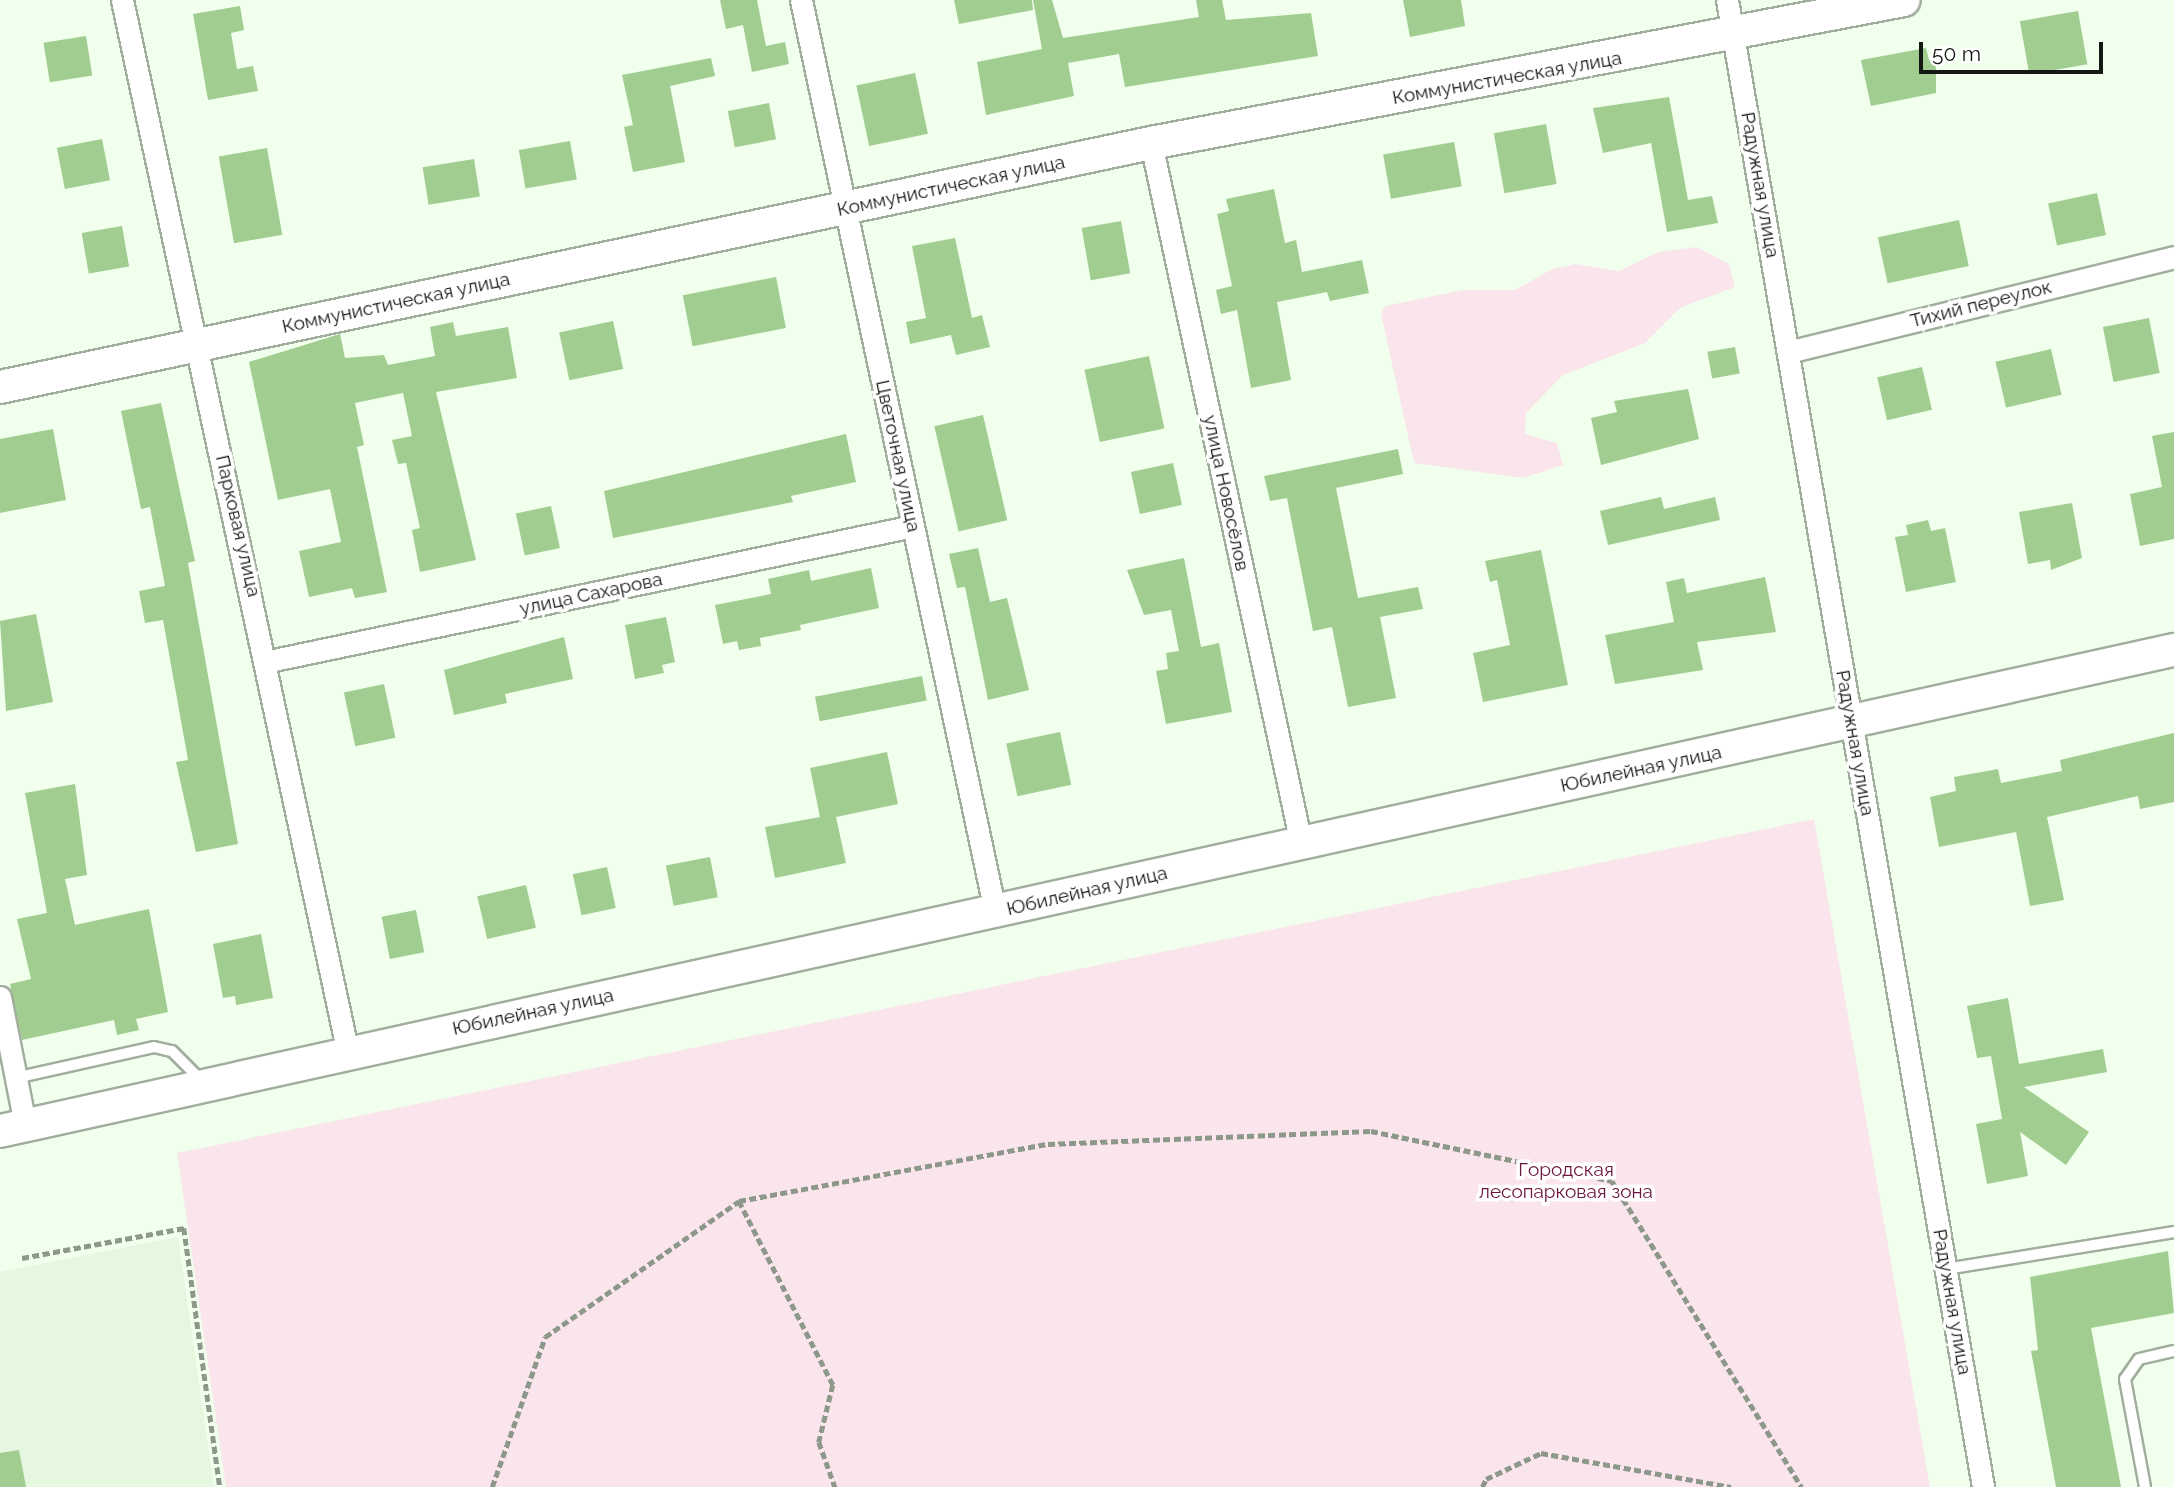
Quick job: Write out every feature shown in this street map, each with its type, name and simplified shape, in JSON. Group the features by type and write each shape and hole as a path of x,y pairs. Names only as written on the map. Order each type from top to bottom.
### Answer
{"street":[{"name":"Парковая улица","path":"122,0 196,345 269,661 348,1053"},
{"name":"Цветочная улица","path":"801,0 995,911"},
{"name":"Радужная улица","path":"1727,0 1983,1487"},
{"name":"Коммунистическая улица","path":"0,387 1151,143 1734,36 1904,0"},
{"name":"улица Новосёлов","path":"1151,143 1301,844"},
{"name":"Тихий переулок","path":"1788,352 2174,257"},
{"name":"улица Сахарова","path":"269,661 913,526"},
{"name":"Юбилейная улица","path":"12,1128 1852,723 2174,649"},
{"path":"0,997 15,1079 12,1128"}],"lane":[{"path":"15,1079 154,1047 172,1051 205,1085"},
{"path":"1946,1269 2174,1232"},
{"path":"2145,1487 2125,1379 2139,1359 2174,1351"}],"path":[{"path":"492,1487 545,1338 739,1201 1048,1144 1371,1131 1612,1181 1802,1487"},
{"path":"739,1201 833,1385 818,1442 835,1487"},
{"path":"22,1258 184,1228 220,1487"},
{"path":"1482,1487 1486,1479 1541,1453 1731,1487"}],"shaded area":[{"path":"178,1237 214,1487 0,1487 0,1272"}],"green space":[{"path":"1697,247 1729,264 1735,287 1680,308 1645,343 1563,375 1526,413 1525,434 1557,443 1563,465 1523,478 1414,463 1381,314 1385,306 1463,290 1515,290 1552,269 1576,264 1619,271 1658,252"},
{"name":"Городская лесопарковая зона","path":"1814,819 1930,1487 226,1487 177,1153"}],"building":[{"path":"720,0 757,0 766,46 785,42 789,64 752,72 743,25 726,29"},
{"path":"954,0 1032,0 1033,10 959,24"},
{"path":"1033,0 1052,0 1063,38 1199,17 1196,0 1222,0 1226,20 1311,13 1318,56 1125,87 1119,54 1068,63 1074,96 986,115 977,62 1042,49"},
{"path":"1403,0 1461,0 1465,26 1410,37"},
{"path":"240,6 244,30 231,33 237,69 253,66 258,91 208,100 193,14"},
{"path":"2078,11 2087,64 2029,74 2020,21"},
{"path":"86,36 92,76 50,82 44,43"},
{"path":"1926,48 1929,60 1936,59 1936,93 1871,106 1861,60"},
{"path":"711,58 715,76 670,86 685,162 633,172 624,127 633,125 622,75"},
{"path":"915,73 928,134 869,146 856,85"},
{"path":"1669,97 1688,200 1712,196 1718,223 1667,232 1651,143 1603,153 1593,108"},
{"path":"769,103 776,139 735,147 728,111"},
{"path":"1546,124 1557,184 1504,193 1494,133"},
{"path":"102,139 110,180 65,189 57,148"},
{"path":"570,141 577,179 526,188 519,150"},
{"path":"1454,142 1462,186 1391,199 1383,155"},
{"path":"267,148 282,235 234,243 219,157"},
{"path":"474,159 480,197 429,205 423,167"},
{"path":"1274,189 1285,243 1296,240 1302,272 1362,260 1369,293 1330,301 1327,292 1277,302 1291,380 1251,388 1237,310 1221,314 1216,290 1232,286 1217,214 1229,211 1226,199"},
{"path":"2097,193 2106,235 2057,245 2048,203"},
{"path":"1959,220 1969,266 1888,283 1878,237"},
{"path":"1121,221 1130,273 1091,280 1082,228"},
{"path":"122,226 129,266 89,273 82,233"},
{"path":"955,238 972,318 982,315 990,347 956,355 951,335 910,344 906,322 926,318 912,246"},
{"path":"776,277 786,328 693,346 683,295"},
{"path":"2149,318 2160,373 2114,382 2103,327"},
{"path":"613,321 623,369 569,380 559,332"},
{"path":"453,322 456,336 508,327 517,378 436,392 476,560 420,572 412,530 420,528 406,463 398,464 392,440 412,436 403,393 355,403 364,445 357,447 387,592 355,598 352,588 309,597 299,551 341,542 330,489 278,500 249,362 340,334 345,358 384,355 388,365 435,356 430,327"},
{"path":"1735,347 1740,374 1712,378 1707,352"},
{"path":"2051,349 2062,395 2006,408 1995,362"},
{"path":"1149,356 1164,428 1100,442 1084,370"},
{"path":"1922,367 1932,410 1887,420 1877,377"},
{"path":"1688,389 1699,439 1601,465 1591,418 1617,412 1614,401"},
{"path":"161,403 195,561 188,563 238,844 196,852 176,762 188,760 163,620 145,623 139,591 165,586 150,507 141,509 121,411"},
{"path":"983,415 1007,520 959,531 934,426"},
{"path":"53,429 66,500 0,513 0,439"},
{"path":"2174,432 2174,539 2140,546 2130,494 2162,487 2152,436"},
{"path":"846,434 856,482 791,496 793,502 613,538 604,491"},
{"path":"1398,449 1403,474 1336,488 1358,598 1418,587 1423,609 1380,617 1396,698 1348,707 1332,627 1313,631 1287,498 1270,501 1264,476"},
{"path":"1173,463 1182,505 1140,514 1131,472"},
{"path":"1661,497 1664,509 1715,497 1720,520 1608,545 1600,511"},
{"path":"2072,503 2082,558 2051,570 2050,560 2028,564 2019,512"},
{"path":"551,506 560,548 525,556 516,513"},
{"path":"1928,520 1931,531 1945,528 1956,582 1906,592 1895,537 1908,535 1906,525"},
{"path":"978,548 990,602 1007,598 1029,690 988,700 965,587 957,588 949,554"},
{"path":"1541,550 1568,685 1483,702 1473,653 1510,645 1497,580 1490,582 1485,561"},
{"path":"1184,558 1201,647 1219,643 1232,712 1166,724 1156,671 1168,669 1166,653 1179,651 1171,610 1144,615 1127,570"},
{"path":"871,568 879,608 800,625 801,630 760,638 761,646 739,650 737,641 723,644 715,605 771,594 768,579 809,570 811,581"},
{"path":"1765,577 1776,632 1697,642 1703,670 1615,684 1605,635 1674,622 1666,582 1684,578 1687,593"},
{"path":"36,614 53,702 6,711 0,621"},
{"path":"666,617 675,662 662,665 664,673 635,679 625,625"},
{"path":"564,637 573,679 505,694 507,703 454,715 444,670"},
{"path":"922,676 927,701 820,721 815,697"},
{"path":"384,684 395,738 355,746 344,693"},
{"path":"1060,732 1071,785 1017,796 1006,743"},
{"path":"2174,733 2174,802 2140,809 2138,796 2047,817 2064,900 2030,906 2016,832 1939,847 1930,797 1956,791 1954,777 1998,769 2001,783 2062,771 2060,760"},
{"path":"887,752 898,804 836,817 846,863 775,878 765,827 820,817 810,768"},
{"path":"75,784 87,875 65,879 75,925 149,909 168,1012 136,1019 139,1030 117,1035 114,1020 22,1040 10,984 31,979 17,919 47,913 25,793"},
{"path":"710,857 718,897 674,906 666,866"},
{"path":"607,867 616,908 581,915 573,874"},
{"path":"526,885 536,928 487,939 477,896"},
{"path":"416,910 424,952 390,959 382,917"},
{"path":"261,934 273,998 236,1005 235,996 223,998 213,944"},
{"path":"2008,998 2019,1064 2103,1049 2107,1072 2024,1087 2089,1132 2066,1165 2020,1132 2028,1176 1987,1184 1976,1124 2002,1119 1991,1056 1977,1058 1967,1006"},
{"path":"2168,1251 2174,1313 2091,1328 2121,1487 2056,1487 2031,1351 2038,1350 2030,1277"},
{"path":"19,1450 26,1487 0,1487 0,1453"}]}
